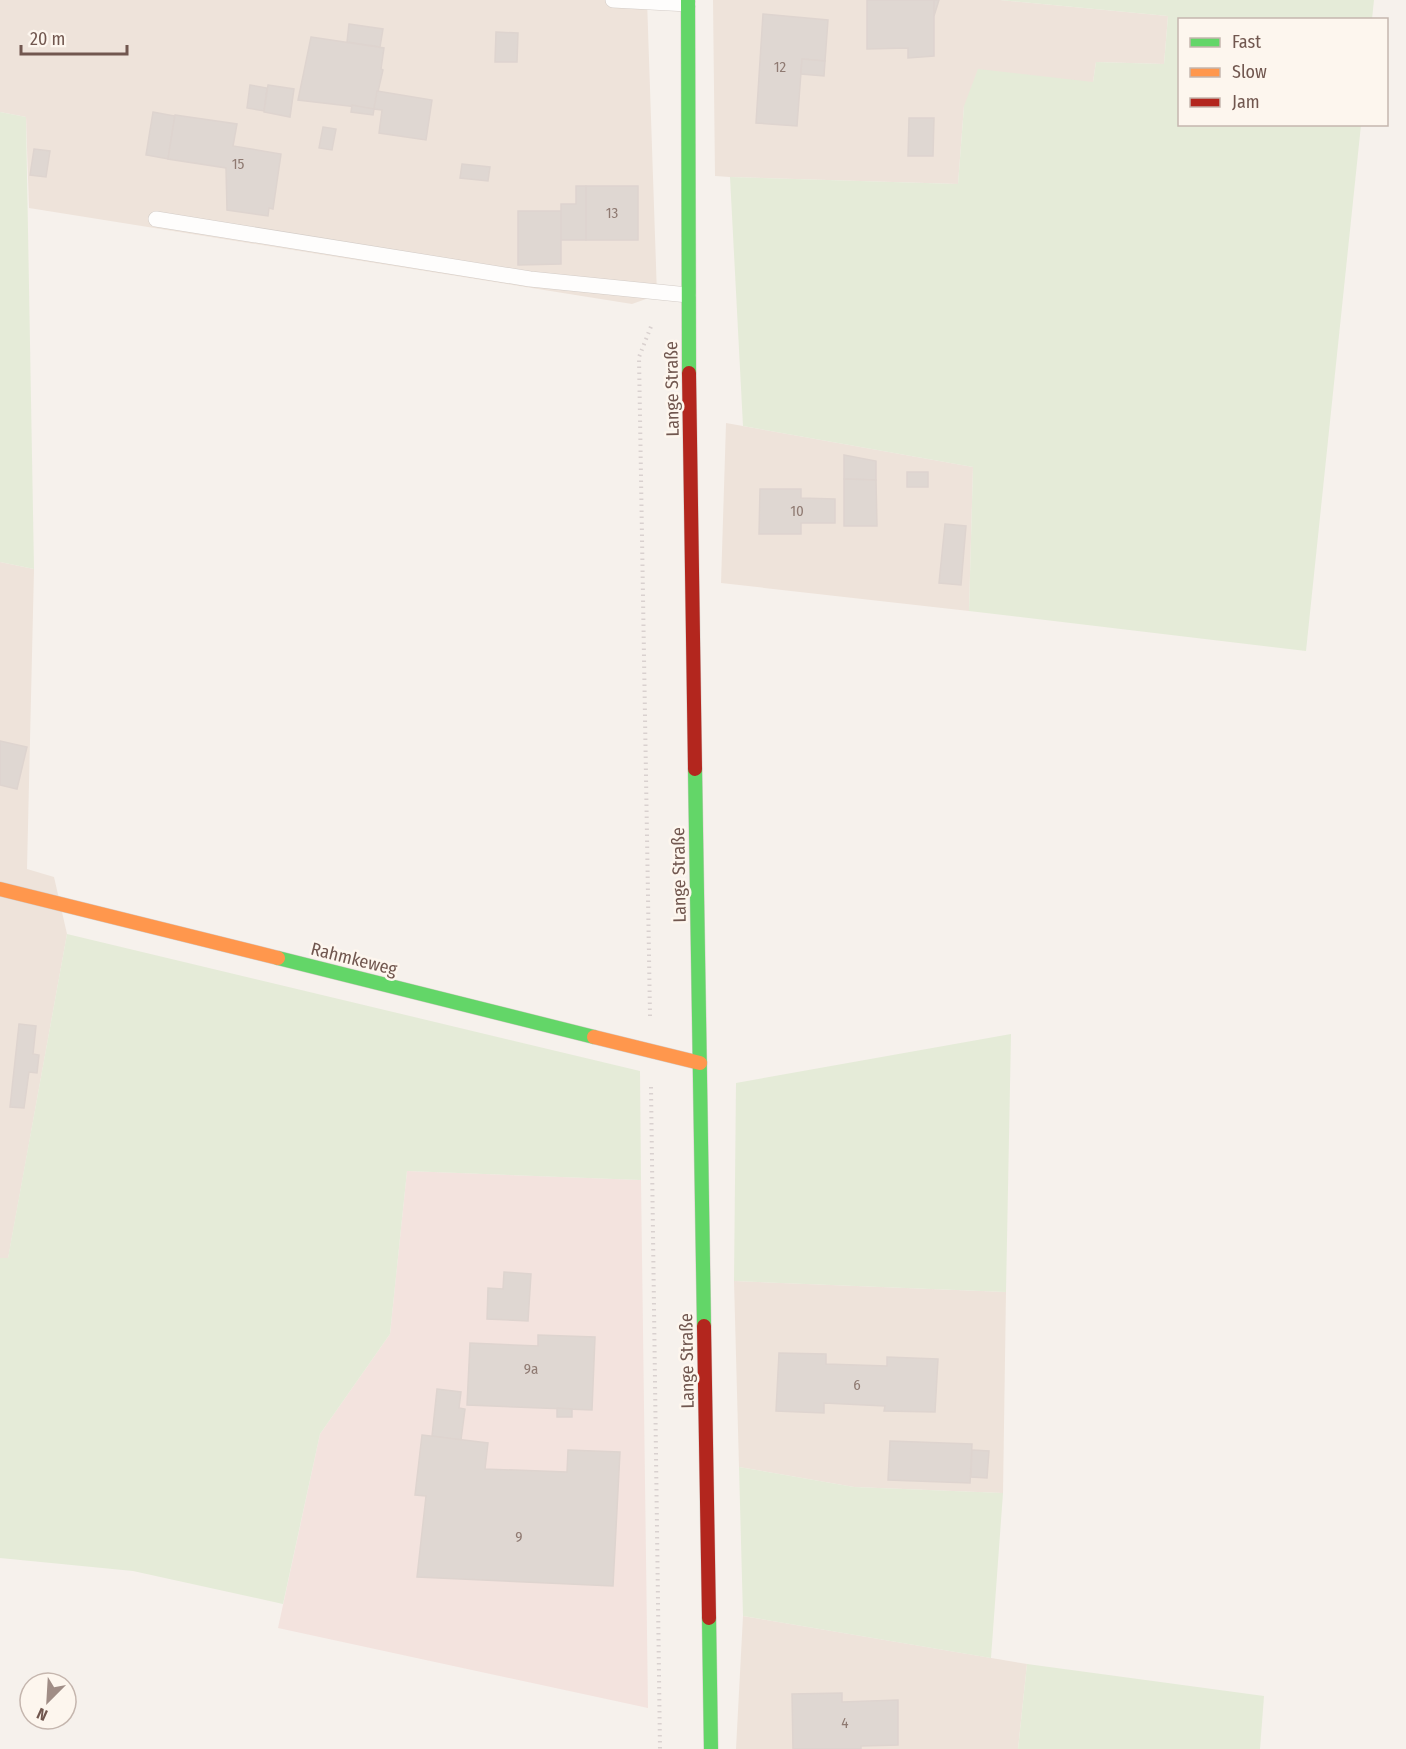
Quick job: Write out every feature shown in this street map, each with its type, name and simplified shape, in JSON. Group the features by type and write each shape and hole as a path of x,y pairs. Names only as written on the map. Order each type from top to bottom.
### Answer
{"street":[{"name":"Lange Straße","path":"688,2 688,295 711,1749"},
{"name":"Rahmkeweg","path":"0,889 700,1063"}],"lane":[{"path":"613,0 688,2"},
{"path":"156,219 530,279 688,295"}],"path":[{"path":"660,1749 639,357 665,292"}],"shaded area":[{"path":"0,0 647,0 657,295 632,304 29,208 26,117 0,112"},
{"path":"713,0 1000,0 1168,16 1164,64 1096,62 1093,82 964,106 958,184 715,176"},
{"path":"726,423 973,467 969,611 721,583"},
{"path":"0,562 34,569 27,869 54,877 67,934 8,1259 0,1258"},
{"path":"407,1171 641,1180 648,1708 278,1628 320,1434 390,1334"},
{"path":"734,1281 1006,1292 1003,1493 854,1487 739,1467"},
{"path":"743,1616 1027,1664 1018,1749 736,1749"}],"green space":[{"path":"1000,0 1374,0 1372,18 1178,18 1178,126 1361,126 1306,651 969,611 973,467 743,426 730,177 958,184 964,106 978,69 1093,82 1096,62 1164,64 1168,16"},
{"path":"0,112 26,117 34,569 0,562"},
{"path":"67,934 640,1071 641,1180 407,1171 390,1334 320,1434 283,1604 133,1571 0,1558 0,1258 8,1258"},
{"path":"1011,1034 1006,1292 734,1281 736,1083"},
{"path":"739,1467 854,1487 1003,1493 991,1658 743,1616"},
{"path":"1027,1664 1264,1696 1260,1749 1018,1749"}],"building":[{"path":"867,0 934,0 934,56 908,58 908,48 867,49"},
{"path":"934,0 939,0 934,16"},
{"path":"763,14 828,20 825,61 802,59 797,126 756,123"},
{"path":"349,24 383,29 380,47 347,42"},
{"path":"496,32 518,33 517,62 495,62"},
{"path":"311,37 384,48 381,69 383,70 374,109 298,100"},
{"path":"802,59 825,61 824,76 801,74"},
{"path":"250,85 267,88 264,111 247,108"},
{"path":"268,85 294,89 290,117 264,112"},
{"path":"377,91 432,100 426,140 379,133 382,110 374,109"},
{"path":"352,105 374,109 373,115 351,112"},
{"path":"153,112 175,116 168,159 146,155"},
{"path":"175,115 237,124 233,146 281,154 273,209 269,208 268,216 227,210 226,168 168,159"},
{"path":"909,118 934,118 933,156 908,156"},
{"path":"323,127 336,129 332,150 319,148"},
{"path":"34,149 50,151 46,177 30,175"},
{"path":"462,164 490,167 488,181 460,178"},
{"path":"576,186 586,186 586,240 561,240 561,204 576,204"},
{"path":"586,186 638,186 638,240 586,240"},
{"path":"518,211 561,211 561,264 518,265"},
{"path":"844,455 876,461 876,480 844,479"},
{"path":"907,472 928,472 928,487 907,487"},
{"path":"844,479 876,480 877,526 844,526"},
{"path":"760,489 801,489 801,498 835,499 835,523 801,523 801,534 759,534"},
{"path":"945,524 966,526 961,585 939,583"},
{"path":"0,741 27,747 17,789 0,785"},
{"path":"19,1024 36,1026 33,1054 39,1055 37,1073 29,1072 24,1108 10,1107"},
{"path":"504,1272 531,1274 528,1321 487,1319 488,1288 503,1289"},
{"path":"538,1335 595,1337 592,1410 467,1405 470,1343 538,1346"},
{"path":"779,1353 826,1354 826,1364 887,1366 887,1357 938,1359 935,1412 884,1411 885,1406 824,1403 824,1413 776,1411"},
{"path":"437,1389 461,1392 459,1408 465,1409 461,1440 432,1436"},
{"path":"557,1408 572,1409 572,1417 557,1417"},
{"path":"422,1435 488,1443 485,1469 567,1472 568,1450 620,1452 613,1586 417,1577 426,1496 415,1495"},
{"path":"890,1441 972,1444 970,1483 888,1480"},
{"path":"972,1450 989,1451 987,1478 971,1477"},
{"path":"842,1693 842,1702 898,1700 898,1745 861,1746 861,1749 793,1749 792,1694"}],"traffic: fast":[{"path":"688,0 689,373"},
{"path":"695,769 704,1326"},
{"path":"278,958 594,1037"},
{"path":"709,1618 711,1749"}],"traffic: slow":[{"path":"0,889 278,958"},
{"path":"594,1037 700,1063"}],"traffic: jam":[{"path":"689,373 695,769"},
{"path":"704,1326 709,1618"}]}
